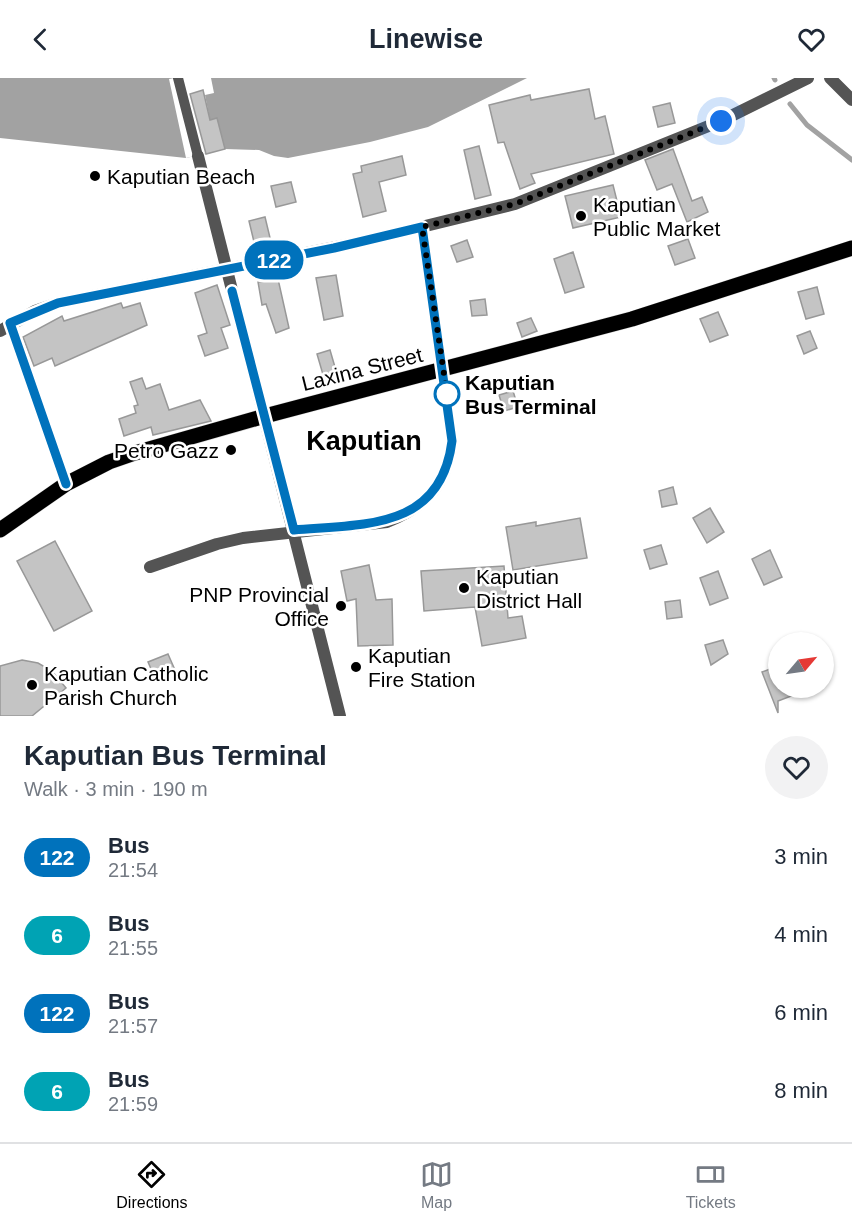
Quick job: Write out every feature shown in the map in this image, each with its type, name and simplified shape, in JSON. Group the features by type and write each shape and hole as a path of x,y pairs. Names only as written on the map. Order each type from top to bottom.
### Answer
{"main road":[{"name":"Laxina Street","path":"0,530 66,484 109,462 135,453 265,416 632,319 852,248"}],"street":[{"path":"66,484 5,327 58,303 227,270 493,210 555,190 748,109 808,78"},
{"path":"830,78 852,100"},
{"path":"198,156 340,716"},
{"path":"150,567 217,544 294,530 387,522 423,502 439,484 449,463 452,441 444,369 422,227"}],"lane":[{"path":"178,78 198,156"}],"shaded area":[{"path":"0,78 527,78 428,127 370,142 288,158 259,150 225,149 186,158 0,138"}],"pier":[{"path":"211,78 214,93 205,95 210,120 217,118 225,149 186,158 169,79"}],"building":[{"path":"589,89 595,119 605,116 614,154 531,174 535,183 520,189 504,142 498,143 489,105 530,95 531,100"},
{"path":"203,90 210,120 217,118 225,149 206,154 190,94"},
{"path":"670,103 675,123 658,127 653,107"},
{"path":"479,146 491,195 475,199 464,150"},
{"path":"673,149 692,201 702,197 708,212 687,222 672,184 657,190 645,160"},
{"path":"402,156 406,175 379,182 386,211 363,217 353,174 362,172 361,166"},
{"path":"291,182 296,202 276,207 271,186"},
{"path":"613,185 621,217 573,228 565,196"},
{"path":"265,217 271,242 255,246 249,221"},
{"path":"688,239 695,258 675,265 668,246"},
{"path":"467,240 473,257 457,262 451,246"},
{"path":"573,252 584,287 565,293 554,259"},
{"path":"336,275 343,316 324,320 316,278"},
{"path":"278,279 289,328 276,333 266,304 262,305 258,282"},
{"path":"217,285 230,325 221,328 228,348 205,356 198,336 207,333 195,293"},
{"path":"817,287 824,314 806,319 798,292"},
{"path":"485,299 487,315 472,316 470,301"},
{"path":"121,303 123,308 140,303 147,325 55,366 52,358 34,366 23,337 62,316 64,321"},
{"path":"718,312 728,335 710,342 700,319"},
{"path":"531,318 537,331 522,337 517,323"},
{"path":"810,331 817,348 804,354 797,336"},
{"path":"330,350 337,374 324,378 317,354"},
{"path":"142,378 146,389 160,384 169,410 200,400 211,421 153,435 151,427 124,436 119,419 136,413 134,406 138,405 130,382"},
{"path":"513,391 518,407 504,411 499,395"},
{"path":"673,487 677,504 662,507 659,491"},
{"path":"710,508 724,532 707,543 693,518"},
{"path":"580,518 587,558 513,570 506,527 536,522 536,526"},
{"path":"55,541 92,611 54,631 17,561"},
{"path":"661,545 667,564 650,569 644,550"},
{"path":"770,550 782,577 764,585 752,559"},
{"path":"369,565 376,600 392,599 393,645 358,646 356,599 347,601 341,571"},
{"name":"Kaputian District Hall","path":"504,566 508,618 522,616 526,638 482,646 475,607 424,611 421,571"},
{"path":"718,571 728,598 710,605 700,578"},
{"path":"680,600 682,617 667,619 665,602"},
{"path":"723,640 728,654 711,665 705,645"},
{"path":"168,654 175,670 155,678 148,662"},
{"name":"Kaputian Catholic Parish Church","path":"22,660 38,663 52,671 66,688 32,716 0,716 0,666"},
{"path":"768,670 768,687 762,672"},
{"path":"772,698 786,698 778,701 778,713"}],"waterway":[{"path":"790,104 807,125 852,160"}],"bus line":[{"name":"122","path":"66,484 10,323 58,303 334,248 422,227 444,369 452,441 449,463 439,484 423,502 387,522 294,530 232,291"}],"place":[{"name":"Kaputian Beach","path":"95,176"},
{"name":"Kaputian Public Market","path":"581,216"},
{"name":"Kaputian Bus Terminal","path":"447,394"},
{"name":"Petro Gazz","path":"231,450"},
{"name":"Kaputian District Hall","path":"464,588"},
{"name":"PNP Provincial Office","path":"341,606"},
{"name":"Kaputian Fire Station","path":"356,667"},
{"name":"Kaputian Catholic Parish Church","path":"32,685"}],"district":[{"name":"Kaputian","path":"364,441"}],"route":[{"path":"447,394 422,227 470,217 555,190 721,121"}]}
